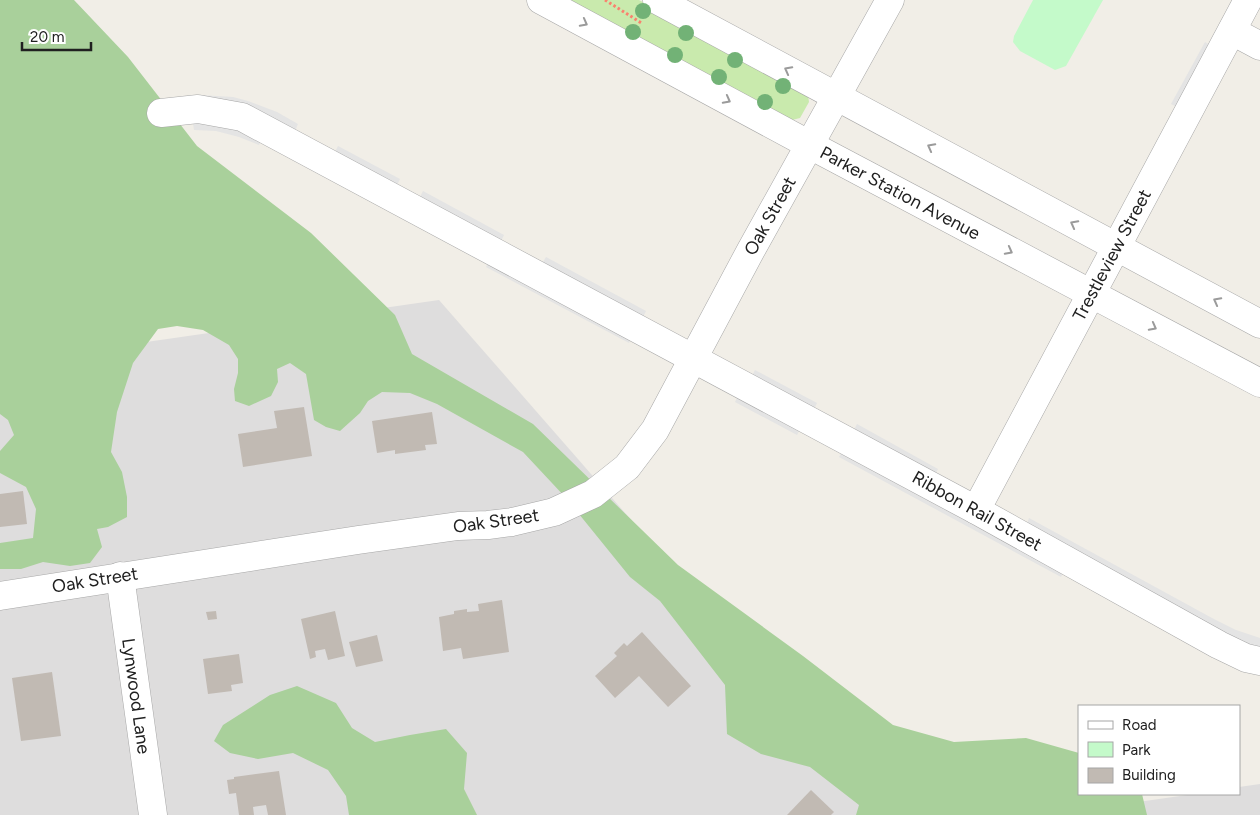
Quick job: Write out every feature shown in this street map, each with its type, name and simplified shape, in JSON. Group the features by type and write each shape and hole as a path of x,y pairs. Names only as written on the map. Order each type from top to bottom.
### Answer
{"street":[{"name":"Parker Station Avenue","path":"541,0 810,145 1260,383"},
{"path":"657,0 1260,324"},
{"name":"Oak Street","path":"0,596 440,528 512,522 554,512 593,494 628,467 655,430 751,250 890,0"},
{"name":"Trestleview Street","path":"976,510 1248,0"},
{"path":"1232,31 1260,46"},
{"name":"Ribbon Rail Street","path":"161,113 198,109 242,117 976,510 1219,645 1246,658 1260,661"},
{"name":"Lynwood Lane","path":"120,576 152,815"}],"shaded area":[{"path":"1205,42 1213,47 1179,108 1171,104"},
{"path":"183,96 233,97 248,101 277,112 298,124 295,131 185,103"},
{"path":"208,122 262,138 259,145 216,131 194,130 193,123"},
{"path":"338,146 400,179 396,187 334,154"},
{"path":"423,191 504,235 500,243 419,199"},
{"path":"546,257 646,311 642,319 541,265"},
{"path":"490,260 633,335 629,343 486,267"},
{"path":"439,300 889,815 0,815 0,363"},
{"path":"755,370 817,403 813,411 751,378"},
{"path":"739,394 801,427 797,435 735,402"},
{"path":"857,424 938,469 934,476 853,432"},
{"path":"843,450 1065,570 1061,577 839,457"},
{"path":"1029,518 1212,618 1236,630 1260,638 1260,649 1244,643 1026,526"},
{"path":"1260,784 1260,815 1047,815 1187,795 1240,795 1240,787"}],"green space":[{"path":"0,0 74,0 128,57 197,146 311,233 395,315 412,354 533,424 678,565 803,656 893,725 954,742 1026,738 1078,753 1078,795 1142,795 1147,815 856,815 859,805 810,767 761,754 727,734 725,685 660,601 630,577 566,498 523,452 437,404 410,393 382,392 368,401 360,413 340,431 326,427 314,420 306,374 290,363 277,369 278,382 271,396 249,406 235,401 234,389 238,373 238,359 229,345 203,330 177,326 158,329 133,363 117,412 111,452 122,472 127,497 127,517 108,527 97,529 102,547 90,563 70,566 43,562 21,569 0,569 0,543 33,538 36,509 26,487 0,473 0,451 14,435 8,420 0,414"},
{"path":"565,0 639,0 802,88 808,95 809,102 800,118 792,120"},
{"path":"1033,0 1103,0 1066,66 1055,70 1020,51 1013,42 1014,36"},
{"path":"297,686 336,703 352,728 375,742 446,729 467,753 464,789 477,815 349,815 346,796 328,770 293,753 258,759 230,753 214,741 223,725 270,695"}],"building":[{"path":"304,407 312,456 243,467 238,434 277,428 274,411"},
{"path":"432,412 437,444 425,445 426,450 395,454 395,450 377,453 372,421"},
{"path":"23,491 27,524 0,527 0,494"},
{"path":"502,600 509,652 463,659 461,648 443,651 439,617 454,614 454,611 467,609 467,612 479,611 478,604"},
{"path":"216,611 217,619 208,620 206,612"},
{"path":"335,611 345,656 328,660 325,649 315,651 316,657 310,659 301,619"},
{"path":"642,632 691,686 668,707 639,676 615,698 595,676 617,656 614,653 624,643 627,646"},
{"path":"377,635 383,661 356,667 349,642"},
{"path":"239,654 243,683 231,685 232,691 208,694 203,659"},
{"path":"52,672 61,736 21,741 12,678"},
{"path":"279,771 286,815 268,815 266,805 253,807 254,815 239,815 236,793 229,794 227,780 234,779 234,777"},
{"path":"811,790 834,812 831,815 787,815"}]}
